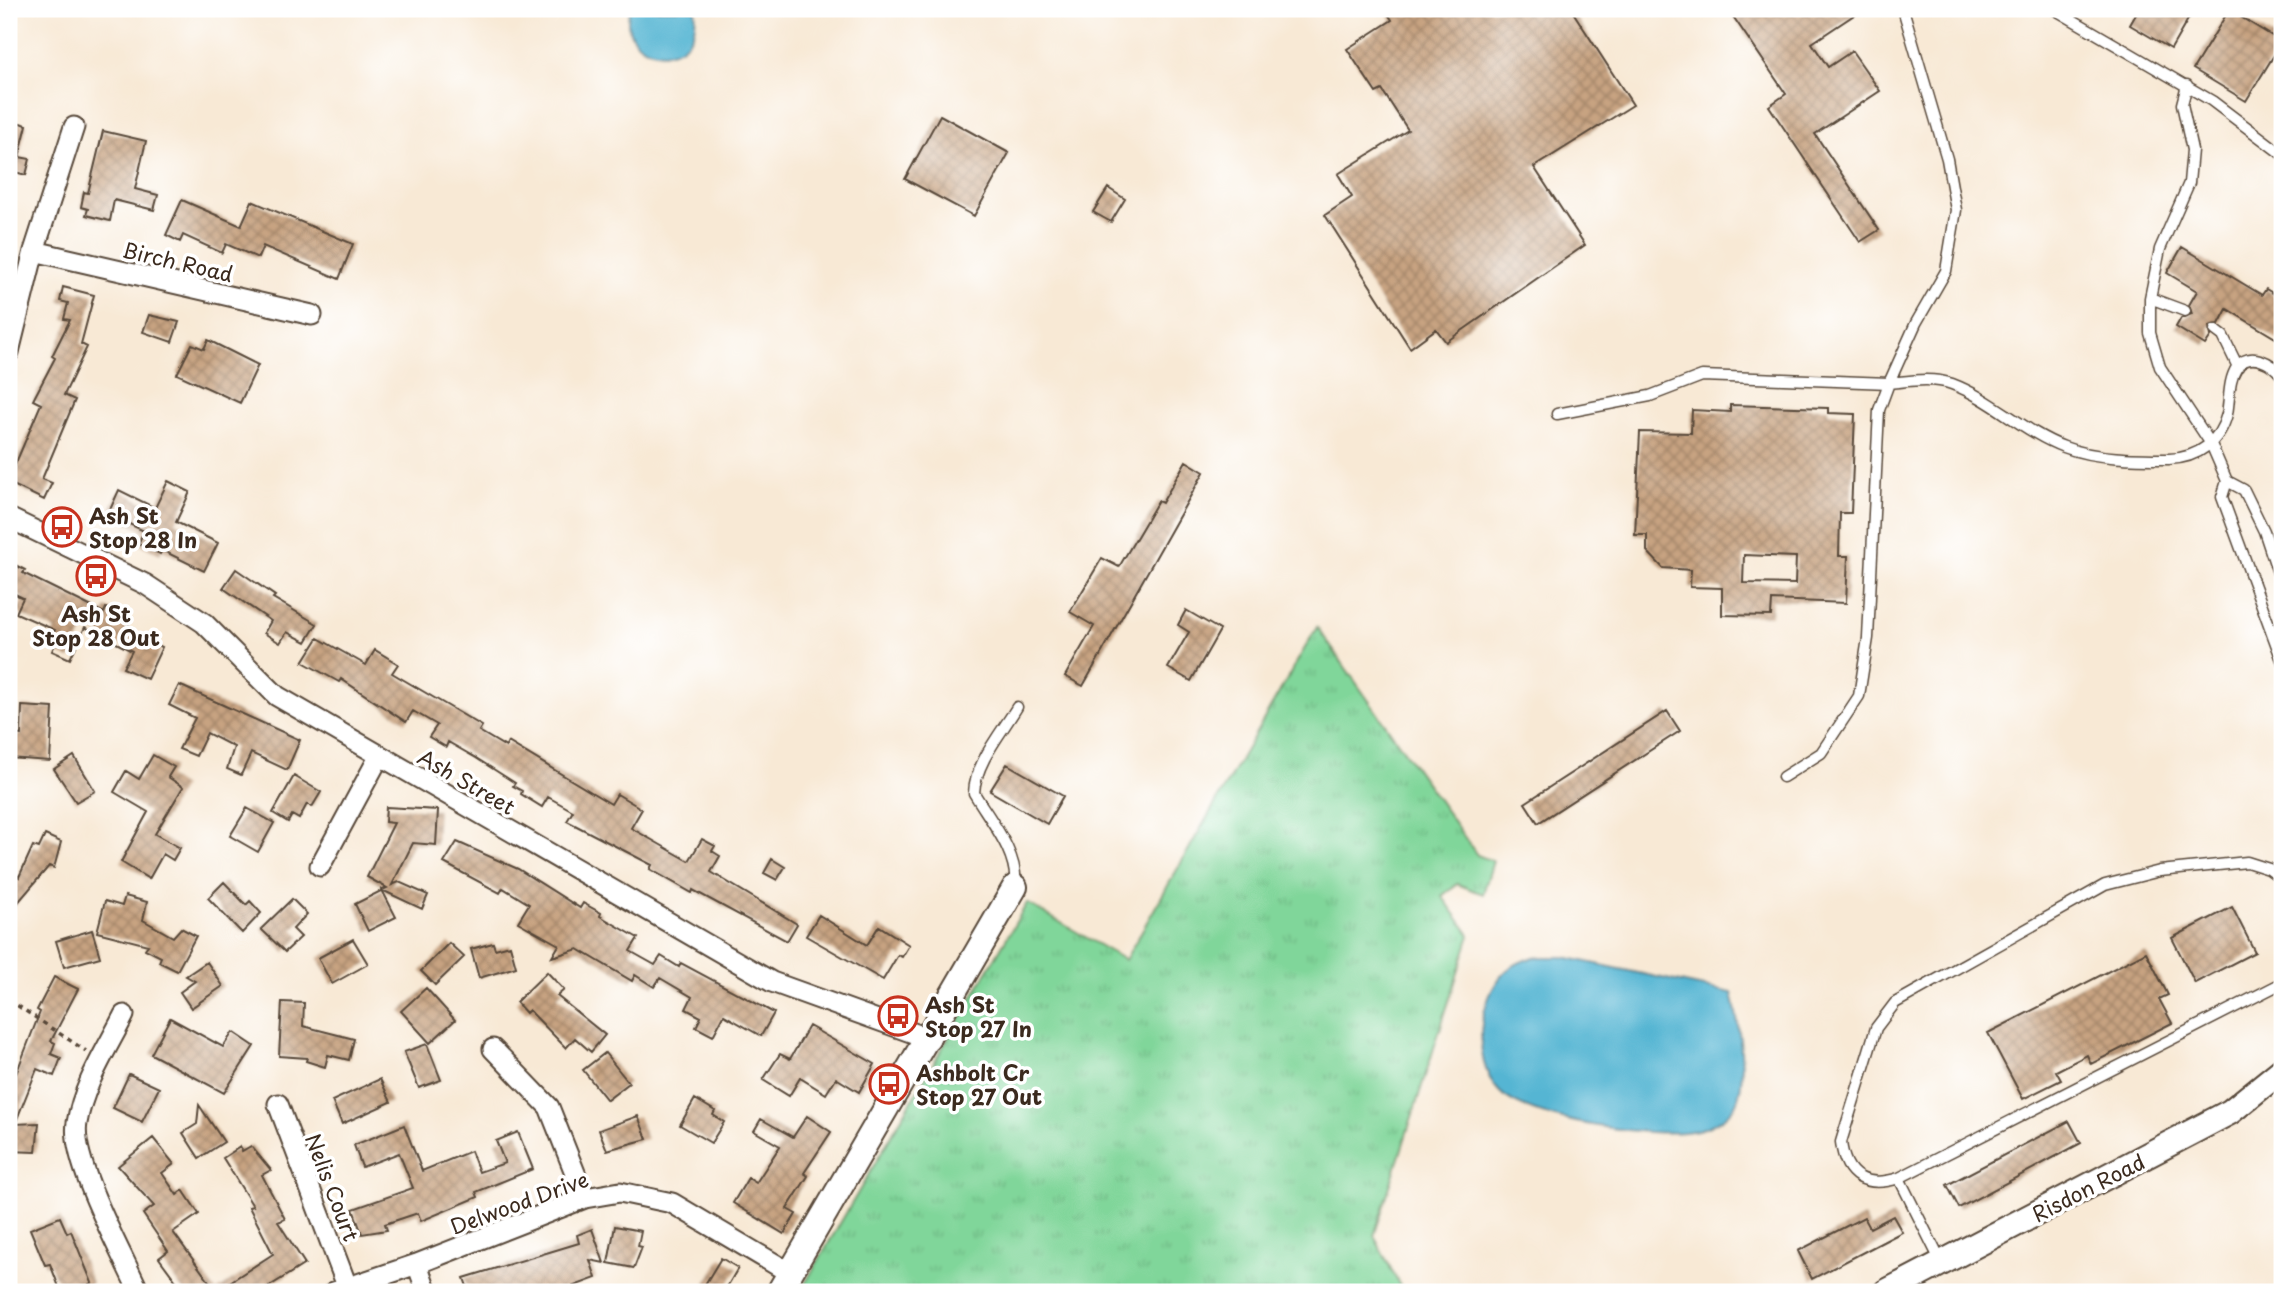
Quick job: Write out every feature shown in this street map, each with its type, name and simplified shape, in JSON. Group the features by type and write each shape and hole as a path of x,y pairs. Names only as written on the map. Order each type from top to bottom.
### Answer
{"street":[{"path":"9,352 34,251 74,127"},
{"name":"Birch Road","path":"34,251 312,315"},
{"name":"Ash Street","path":"9,518 155,591 204,623 277,696 772,982 930,1038"},
{"path":"320,866 379,757"},
{"path":"785,1283 930,1038 1015,887"},
{"path":"124,1015 81,1103 76,1125 82,1164 139,1292"},
{"path":"493,1049 550,1107 585,1198"},
{"name":"Risdon Road","path":"1886,1292 2221,1118 2259,1091 2282,1070"},
{"name":"Nelis Court","path":"278,1104 340,1289"},
{"name":"Delwood Drive","path":"340,1289 417,1264 585,1198 620,1192 673,1203 785,1283"},
{"path":"417,1264 427,1292"}],"lane":[{"path":"1783,776 1821,753 1859,696 1868,638 1879,410 1916,323 1946,271 1956,210 1947,159 1903,9"},
{"path":"2054,9 2187,85 2245,123 2282,154"},
{"path":"2187,85 2182,104 2192,150 2189,183 2160,249 2150,298 2150,333 2160,367 2211,444 2227,481 2244,490 2264,531 2282,585"},
{"path":"2150,298 2185,311"},
{"path":"2215,330 2223,336 2238,367"},
{"path":"1557,414 1650,396 1702,376 1889,383 1924,380 1952,384 2064,447 2092,454 2187,458 2211,444 2227,414 2231,382 2238,367 2248,360 2259,359 2274,366 2282,376"},
{"path":"2227,481 2222,497 2244,548 2282,660"},
{"path":"1015,887 1017,871 974,793 974,781 1017,707"},
{"path":"2282,879 2269,869 2247,862 2160,871 2105,885 1895,1003 1876,1028 1842,1142 1843,1157 1850,1170 1863,1179 1881,1184 1899,1178 2282,983"},
{"path":"1899,1178 1942,1263"}],"path":[{"path":"9,1000 101,1061"}],"green space":[{"path":"1317,627 1477,855 1493,861 1483,894 1457,884 1442,896 1470,935 1374,1236 1403,1292 800,1292 1027,903 1125,960"}],"water":[{"path":"630,9 695,9 694,30 686,44 674,51 646,49 635,40 629,26"},
{"path":"1534,957 1564,957 1732,993 1742,1069 1738,1098 1733,1108 1709,1126 1673,1133 1590,1125 1534,1110 1512,1101 1498,1090 1489,1077 1481,1046 1481,1029 1489,997 1497,983 1512,966"}],"building":[{"path":"1385,9 1571,9 1633,105 1534,167 1585,245 1446,342 1436,329 1410,348 1325,215 1352,197 1338,174 1408,130 1382,90 1376,93 1347,49 1392,20"},
{"path":"1728,9 1863,9 1812,43 1828,67 1852,51 1880,91 1815,134 1879,230 1860,242 1769,106 1786,94"},
{"path":"2139,9 2194,9 2171,49 2130,25"},
{"path":"2229,10 2282,42 2246,101 2193,69"},
{"path":"940,115 1009,153 974,216 905,179"},
{"path":"9,120 27,125 19,157 30,159 26,175 15,172 14,176 9,176"},
{"path":"103,131 146,141 135,189 158,195 154,210 114,200 110,221 86,215 88,209 81,207 84,192 88,193"},
{"path":"1108,188 1125,199 1111,222 1093,212"},
{"path":"182,200 241,226 252,201 353,244 339,279 263,246 258,258 226,244 222,253 183,235 180,242 166,235"},
{"path":"2182,247 2262,295 2266,289 2282,299 2282,342 2227,309 2219,324 2209,326 2211,336 2205,345 2176,327 2181,318 2192,314 2189,305 2197,291 2167,273"},
{"path":"63,287 94,295 81,344 87,347 64,395 75,400 42,479 52,483 44,500 9,483 9,479 41,404 33,400 55,358 52,356 70,320 64,319 68,303 60,301"},
{"path":"149,315 179,322 172,342 143,332"},
{"path":"208,340 258,365 240,403 177,374 192,344 204,349"},
{"path":"1730,405 1828,408 1828,413 1855,414 1851,513 1840,513 1839,556 1848,556 1846,603 1772,600 1771,616 1722,615 1722,588 1690,587 1691,570 1663,568 1647,551 1647,535 1635,535 1640,432 1691,433 1692,410 1730,412","holes":["1744,555 1796,557 1795,584 1743,583"]},
{"path":"1186,461 1204,472 1083,686 1065,676 1094,626 1070,612 1102,558 1119,567 1158,501 1162,503"},
{"path":"168,481 190,492 176,522 218,543 204,571 162,550 160,554 138,544 144,531 108,514 119,490 155,508"},
{"path":"9,562 25,570 23,573 104,613 106,608 131,619 126,630 162,647 147,679 123,668 132,651 85,627 70,659 52,651 55,644 49,641 55,630 16,613 23,598 13,593 9,603"},
{"path":"236,569 275,596 273,598 317,624 306,642 287,632 280,643 264,633 271,621 223,588"},
{"path":"1186,610 1220,630 1191,681 1168,668 1189,632 1178,625"},
{"path":"318,638 366,665 375,650 398,664 392,673 482,726 479,731 506,747 508,742 611,804 617,794 642,809 631,828 689,861 702,839 715,846 712,851 720,856 711,872 797,924 787,941 693,890 692,893 650,869 652,865 567,821 573,811 548,797 542,807 521,794 522,791 513,786 515,783 476,758 448,742 446,747 429,737 437,725 413,711 406,722 341,679 339,682 303,662"},
{"path":"179,685 300,740 287,770 251,753 241,775 227,769 234,747 207,733 196,756 179,749 195,718 169,705"},
{"path":"22,706 53,708 50,761 9,758 9,734 21,735"},
{"path":"1667,711 1680,731 1538,823 1525,803"},
{"path":"153,755 174,767 168,777 183,787 155,834 180,848 173,860 163,854 149,879 121,862 148,812 114,792 126,771 139,779"},
{"path":"74,756 95,791 76,802 54,769"},
{"path":"1007,764 1063,796 1047,824 990,791"},
{"path":"294,776 321,792 312,807 307,804 299,819 292,815 288,822 273,813"},
{"path":"386,807 438,810 436,845 413,843 392,885 399,882 428,895 422,909 383,890 387,888 367,877 394,823 385,822"},
{"path":"247,808 274,823 258,852 230,836"},
{"path":"45,835 61,842 54,868 49,866 9,913 9,868 19,877 33,846 39,848"},
{"path":"457,842 518,869 580,908 583,903 601,913 600,916 638,938 630,951 655,965 661,956 679,967 681,963 774,1013 761,1036 724,1015 713,1036 696,1027 701,1017 686,1009 692,997 660,978 654,987 635,975 632,981 578,949 552,957 559,945 518,922 529,904 503,888 500,893 444,863"},
{"path":"772,859 785,867 777,880 764,873"},
{"path":"224,882 246,905 250,901 261,913 242,933 208,898"},
{"path":"382,890 396,917 368,931 355,904"},
{"path":"125,896 147,902 143,920 173,937 181,928 196,936 177,971 159,962 161,957 145,949 148,945 97,932 105,901 122,906"},
{"path":"292,899 307,914 293,929 301,937 285,952 261,929"},
{"path":"2232,907 2255,952 2195,983 2172,938"},
{"path":"819,915 867,945 879,926 909,945 902,957 898,955 883,980 806,936"},
{"path":"92,930 100,957 64,967 56,941"},
{"path":"353,939 368,964 332,984 318,958"},
{"path":"449,943 464,957 435,985 421,971"},
{"path":"493,943 495,949 510,945 516,967 479,978 471,949"},
{"path":"2146,952 2168,995 2159,999 2172,1023 2091,1064 2087,1055 2056,1071 2061,1080 2023,1099 1988,1033"},
{"path":"207,962 223,986 191,1008 180,992 195,981 186,976"},
{"path":"547,972 564,990 557,996 605,1035 591,1052 575,1038 566,1048 529,1010 526,1013 516,1002"},
{"path":"54,977 78,989 51,1041 55,1043 51,1054 61,1058 54,1076 37,1069 15,1124 39,1123 36,1152 9,1151 9,1071 16,1074 40,1012 37,1010"},
{"path":"426,988 455,1020 430,1043 401,1011"},
{"path":"282,1002 304,1003 303,1026 354,1039 349,1060 328,1055 325,1067 306,1061 307,1058 279,1056"},
{"path":"170,1018 223,1047 233,1032 254,1046 224,1093 151,1054"},
{"path":"809,1026 875,1064 859,1092 836,1078 826,1094 800,1078 789,1096 763,1080 780,1054 790,1059"},
{"path":"427,1044 441,1080 419,1088 404,1052"},
{"path":"605,1053 629,1083 607,1100 583,1070"},
{"path":"129,1074 159,1088 142,1122 113,1108"},
{"path":"380,1079 391,1102 342,1124 332,1101"},
{"path":"695,1099 715,1111 713,1115 724,1122 711,1143 680,1125"},
{"path":"199,1105 224,1142 199,1158 183,1133 197,1124"},
{"path":"638,1116 647,1139 607,1150 599,1130"},
{"path":"807,1116 831,1132 804,1173 808,1176 787,1209 796,1214 784,1234 733,1203 748,1178 756,1183 780,1146 754,1131 761,1119 793,1137"},
{"path":"2069,1121 2081,1143 1959,1208 1947,1185"},
{"path":"404,1125 422,1171 471,1151 479,1172 505,1163 496,1141 518,1132 533,1169 476,1192 478,1197 421,1221 418,1213 385,1224 387,1230 362,1234 353,1209 413,1188 399,1153 362,1167 354,1145"},
{"path":"153,1138 174,1164 162,1173 177,1195 183,1190 199,1214 173,1232 216,1291 273,1254 249,1207 253,1206 223,1158 240,1147 242,1151 251,1146 271,1170 262,1175 285,1219 278,1222 305,1264 260,1292 184,1292 159,1258 168,1251 143,1214 154,1206 118,1166"},
{"path":"1893,1216 1902,1232 1812,1279 1798,1251 1864,1217 1870,1228"},
{"path":"60,1217 67,1233 71,1231 92,1283 89,1284 92,1292 61,1292 50,1264 45,1265 30,1229"},
{"path":"615,1226 641,1231 638,1246 642,1247 634,1268 608,1263"},
{"path":"592,1229 604,1263 590,1260 596,1278 558,1292 469,1292 464,1278 579,1243 577,1235"},
{"path":"721,1258 738,1268 724,1292 715,1292 704,1286"}],"place":[{"name":"Ash St Stop 28 In","path":"62,527"},
{"name":"Ash St Stop 28 Out","path":"96,576"},
{"name":"Ash St Stop 27 In","path":"898,1016"},
{"name":"Ashbolt Cr Stop 27 Out","path":"889,1084"}]}
